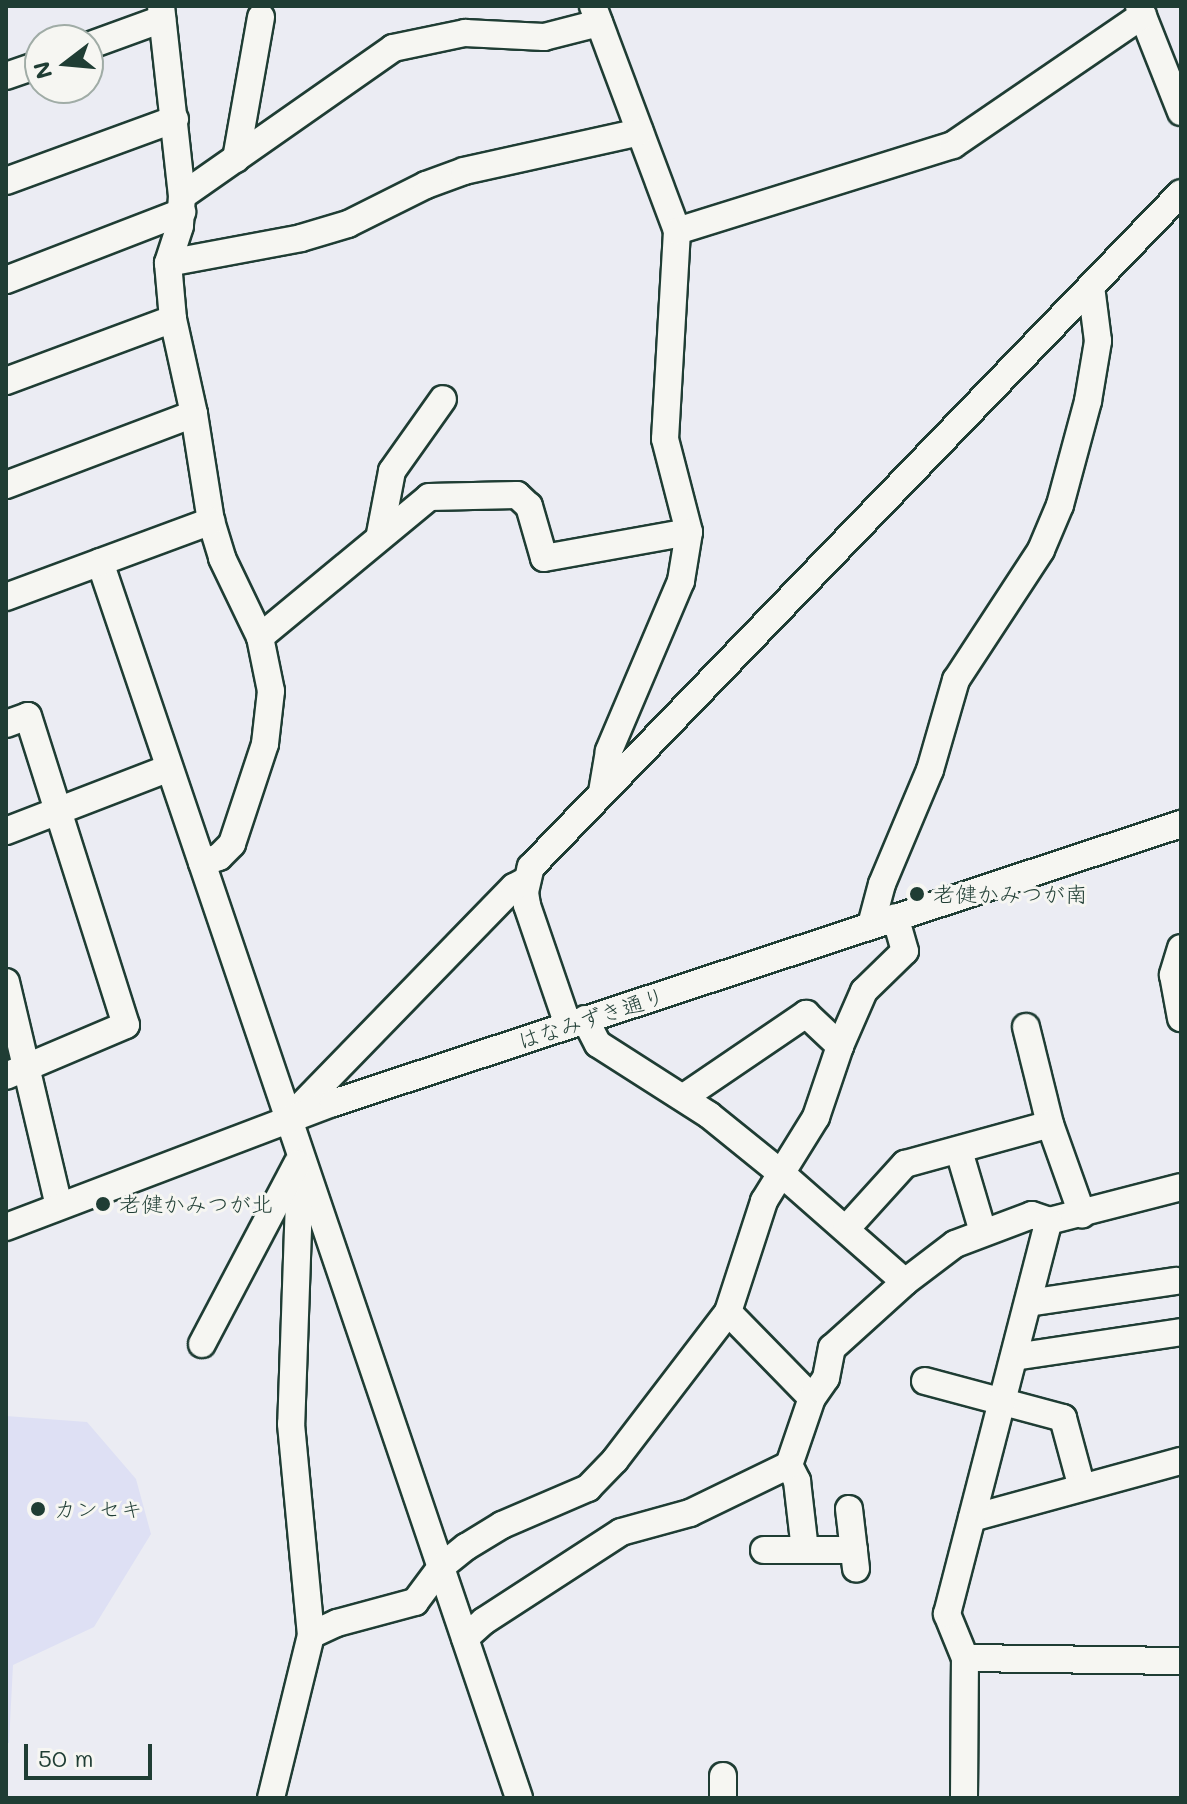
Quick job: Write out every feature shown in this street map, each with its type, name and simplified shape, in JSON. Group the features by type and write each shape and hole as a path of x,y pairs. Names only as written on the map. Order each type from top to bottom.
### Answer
{"street":[{"path":"677,231 953,145 1141,11 1181,112"},
{"path":"104,39 162,13 182,204 168,263 173,319 194,414 211,521 222,558 260,637 271,691 265,744 232,844 219,857 202,863"},
{"path":"6,280 182,204 236,159 393,48 465,33 544,37 596,14 677,231 665,439 689,532 681,581 609,751 602,792"},
{"path":"236,159 261,17"},
{"path":"6,181 175,119"},
{"path":"168,263 301,238 348,224 426,185 464,171 640,132"},
{"path":"905,1282 781,1173 684,1097 598,1044 577,1022 527,905 527,880 540,856 1181,193"},
{"path":"311,1635 337,1623 415,1602 441,1567 502,1525 588,1488 615,1460 728,1312 764,1201 816,1117 840,1046 864,991 905,951 883,921 882,884 930,770 956,680 1041,550 1060,505 1088,401 1098,341 1091,286"},
{"path":"6,381 173,319"},
{"path":"380,534 392,471 443,399"},
{"path":"6,485 194,414"},
{"path":"260,637 380,534 429,497 517,495 529,506 544,558 689,532"},
{"path":"6,597 211,521"},
{"path":"100,562 519,1798"},
{"path":"6,724 28,716 126,1025 15,1072"},
{"path":"6,831 169,768"},
{"name":"はなみずき通り","path":"6,1227 288,1119 1181,824"},
{"path":"288,1119 514,887 527,880"},
{"path":"1181,948 1173,975 1181,1018"},
{"path":"6,982 15,1072 59,1206"},
{"path":"684,1097 806,1014 840,1046"},
{"path":"1026,1027 1050,1124 1082,1214"},
{"path":"846,1229 905,1164 1050,1124"},
{"path":"959,1151 983,1232"},
{"path":"202,1344 301,1157"},
{"path":"271,1798 311,1635 291,1424 301,1157"},
{"path":"465,1638 484,1621 621,1532 690,1513 789,1465 812,1398 826,1378 832,1348 905,1282 955,1244 1032,1215 1049,1221 1181,1187"},
{"path":"964,1798 965,1658 947,1614 1049,1221"},
{"path":"1028,1303 1176,1281"},
{"path":"728,1312 812,1398"},
{"path":"1014,1357 1181,1332"},
{"path":"925,1381 1063,1418 1079,1477"},
{"path":"972,1518 1181,1463"},
{"path":"789,1465 797,1481 805,1550"},
{"path":"764,1550 805,1550 855,1559 849,1509"},
{"path":"965,1658 1181,1661"}],"shaded area":[{"path":"6,1416 87,1422 136,1479 151,1534 94,1627 13,1665 9,1743 6,1743"}],"place":[{"name":"老健かみつが南","path":"917,894"},
{"name":"老健かみつが北","path":"103,1204"},
{"name":"カンセキ","path":"38,1509"}]}
